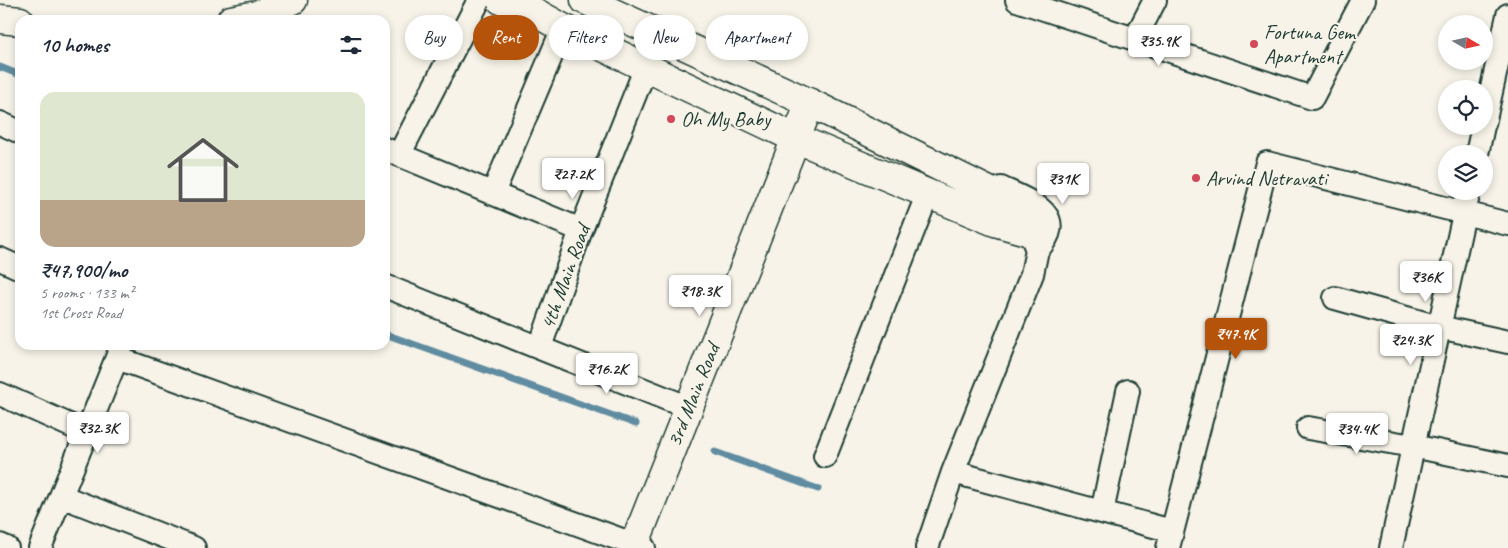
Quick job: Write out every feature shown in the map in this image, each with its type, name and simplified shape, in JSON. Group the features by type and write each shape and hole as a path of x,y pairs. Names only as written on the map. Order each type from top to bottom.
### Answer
{"main road":[{"path":"256,15 293,0"},
{"path":"585,0 810,103 1000,203 1034,241"},
{"path":"504,2 549,22"},
{"path":"0,19 15,21"},
{"path":"624,57 796,138 928,193 1000,203"},
{"name":"3rd Main Road","path":"637,547 687,407 810,103"}],"street":[{"path":"1017,0 1312,98 1363,0"},
{"path":"1135,39 1154,0"},
{"path":"504,2 392,152 581,230"},
{"path":"1493,84 1508,15"},
{"path":"493,193 549,60"},
{"name":"4th Main Road","path":"540,347 581,230 646,67"},
{"path":"0,123 15,130"},
{"path":"953,472 1102,512 1170,539 1267,163 1508,224"},
{"path":"825,456 928,193"},
{"path":"1391,548 1467,200"},
{"path":"927,548 953,472 1032,274 1034,241"},
{"path":"0,259 15,266"},
{"path":"390,288 687,407"},
{"path":"1335,298 1439,326 1508,342"},
{"path":"40,548 120,351 637,547"},
{"path":"1102,512 1128,392"},
{"path":"0,394 87,433"},
{"path":"1308,428 1413,446 1508,466"},
{"path":"61,496 147,539 194,548"},
{"path":"0,545 7,548"}],"waterway":[{"path":"0,67 15,73"},
{"path":"390,336 636,424"},
{"path":"715,452 818,489"}],"place":[{"name":"Fortuna Gem Apartment","path":"1254,44"},
{"name":"Oh My Baby","path":"671,119"},
{"name":"Arvind Netravati","path":"1196,178"}]}
